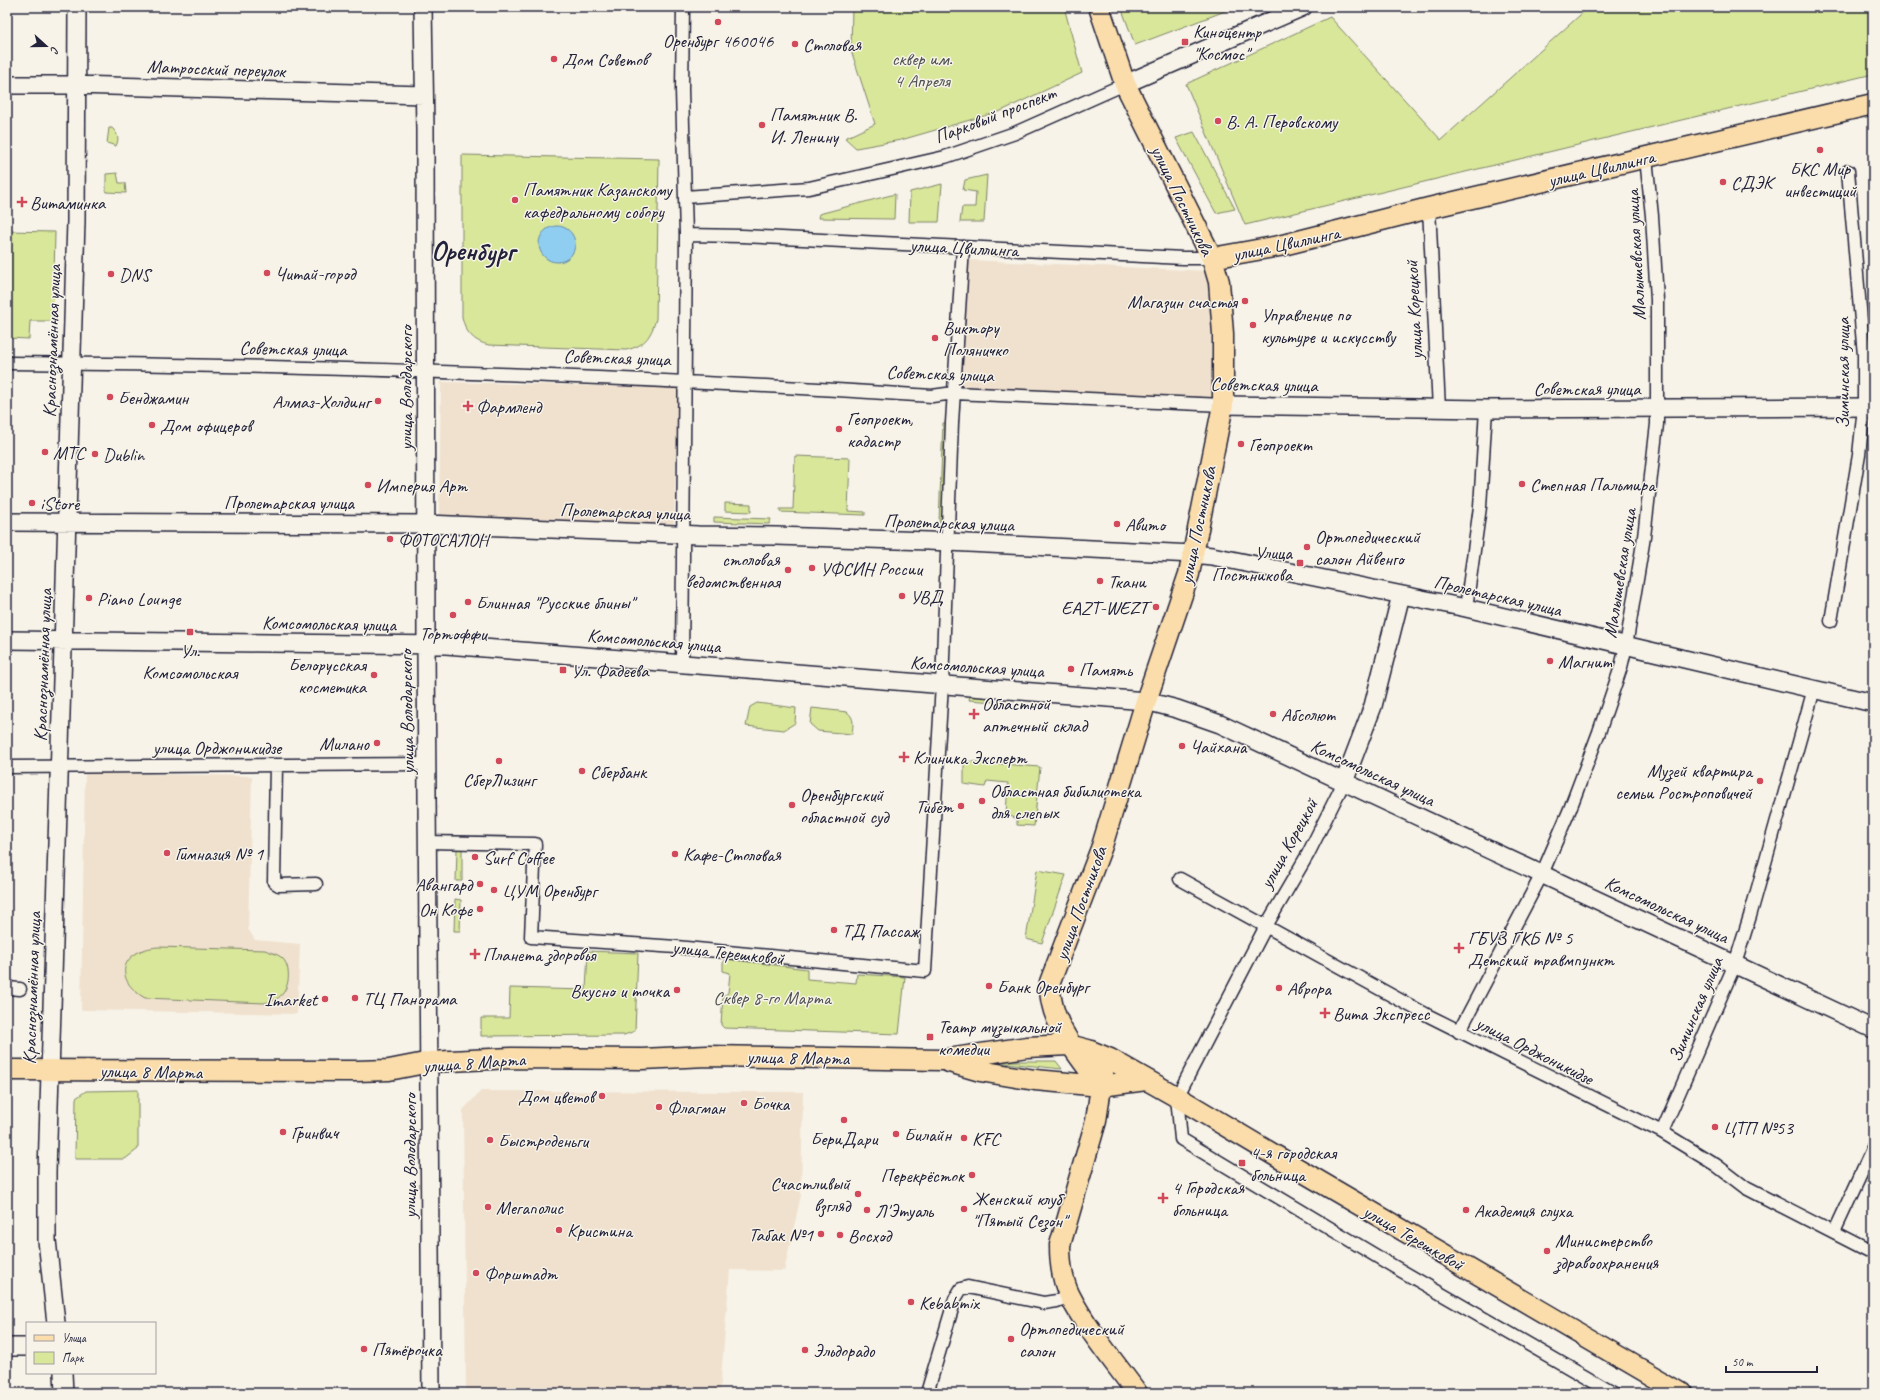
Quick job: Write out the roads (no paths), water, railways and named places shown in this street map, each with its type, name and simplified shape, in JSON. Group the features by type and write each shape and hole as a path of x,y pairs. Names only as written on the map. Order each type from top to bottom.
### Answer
{"main road":[{"name":"Краснознамённая улица","path":"56,1322 47,1240 49,1070 65,640 77,171 75,84 77,7"},
{"name":"улица Володарского","path":"423,7 427,372 426,645 430,1062 431,1393"},
{"name":"улица Постникова","path":"1099,7 1125,84 1212,258 1219,282 1222,319 1222,405 1189,574 1146,701 1102,846 1050,982 1049,995 1056,1016 1069,1044 1100,1086"},
{"name":"Парковый проспект","path":"1125,84 1303,7"},
{"name":"Матросский переулок","path":"7,85 75,84 352,94 424,95"},
{"name":"улица Цвиллинга","path":"1212,258 1240,254 1287,244 1429,208 1873,104"},
{"name":"Советская улица","path":"1222,405 1439,409 1869,407"},
{"name":"Пролетарская улица","path":"7,522 426,524 776,536 1194,554 1212,556 1466,608 1873,703"},
{"name":"улица Корецкой","path":"1344,782 1373,706 1401,595"},
{"name":"Комсомольская улица","path":"7,640 426,645 682,663 1146,701 1176,709 1220,724 1873,1029"},
{"name":"улица Терешковой","path":"1069,1044 1110,1059 1177,1097 1682,1393"},
{"name":"улица 8 Марта","path":"7,1070 356,1071 389,1070 430,1062 511,1058 642,1058 707,1056 941,1060 1027,1047 1069,1044"},
{"path":"1110,1059 1104,1071 1100,1086 1096,1121 1060,1245 1061,1266 1070,1296 1084,1319 1137,1393"},
{"name":"улица 8 Марта","path":"941,1060 980,1071 1100,1086"},
{"path":"1100,1086 1146,1080"},
{"path":"7,1346 26,1347"},
{"path":"63,1374 64,1393"}],"street":[{"path":"682,663 686,381 686,235 682,83 683,7"},
{"name":"Парковый проспект","path":"685,197 809,188 945,157 979,146 1125,84"},
{"name":"Малышевская улица","path":"1459,1032 1542,874 1570,809 1599,732 1621,667 1626,646 1644,537 1657,409 1657,300 1652,216 1646,158"},
{"name":"Зиминская улица","path":"1831,621 1859,455 1869,407 1848,171"},
{"name":"улица Корецкой","path":"1429,208 1439,409"},
{"name":"улица Цвиллинга","path":"686,235 1183,258 1212,258"},
{"path":"942,684 954,393 963,247"},
{"name":"Советская улица","path":"7,363 72,363 427,372 686,381 932,396 954,393 1222,405"},
{"path":"1466,608 1480,507 1486,409"},
{"name":"улица Терешковой","path":"428,842 535,844 531,937 676,947 925,971 942,684"},
{"name":"Зиминская улица","path":"1662,1132 1735,964 1814,689"},
{"name":"улица Орджоникидзе","path":"7,767 60,768 82,766 428,764"},
{"path":"276,765 274,882 279,885 316,884"},
{"name":"улица Корецкой","path":"1177,1097 1266,926 1308,854 1344,782"},
{"name":"улица Орджоникидзе","path":"1180,879 1459,1032 1662,1132 1716,1165 1746,1188 1873,1252"},
{"path":"7,988 20,988"},
{"path":"1177,1097 1181,1140 1393,1266 1614,1393"},
{"path":"1834,1232 1873,1148"},
{"path":"927,1393 955,1299 961,1289 968,1287 1044,1303 1057,1301 1070,1296"}],"water":[{"path":"557,226 567,229 572,234 575,244 572,254 567,259 557,262 547,259 542,254 539,244 542,234 547,229"}],"place":[{"name":"Оренбург 460046","path":"718,22"},
{"name":"Киноцентр \"Космос\"","path":"1185,42"},
{"name":"Столовая","path":"795,44"},
{"name":"Дом Советов","path":"554,59"},
{"name":"В. А. Перовскому","path":"1218,121"},
{"name":"Памятник В. И. Ленину","path":"762,125"},
{"name":"БКС Мир инвестиций","path":"1820,150"},
{"name":"СДЭК","path":"1723,182"},
{"name":"Памятник Казанскому кафедральному собору","path":"515,200"},
{"name":"Витаминка","path":"22,202"},
{"name":"Читай-город","path":"267,273"},
{"name":"DNS","path":"111,274"},
{"name":"Магазин счастья","path":"1245,301"},
{"name":"Управление по культуре и искусству","path":"1253,325"},
{"name":"Виктору Поляничко","path":"935,338"},
{"name":"Бенджамин","path":"110,397"},
{"name":"Алмаз-Холдинг","path":"378,401"},
{"name":"Фармленд","path":"468,406"},
{"name":"Дом офицеров","path":"152,425"},
{"name":"Геопроект, кадастр","path":"839,429"},
{"name":"Геопроект","path":"1241,444"},
{"name":"МТС","path":"45,452"},
{"name":"Dublin","path":"95,454"},
{"name":"Степная Пальмира","path":"1522,484"},
{"name":"Империя Арт","path":"368,485"},
{"name":"iStore","path":"32,503"},
{"name":"Авито","path":"1117,524"},
{"name":"ФОТОСАЛОН","path":"390,539"},
{"name":"Ортопедический салон Айвенго","path":"1307,547"},
{"name":"Улица Постникова","path":"1300,563"},
{"name":"УФСИН России","path":"812,568"},
{"name":"столовая ведомственная","path":"788,570"},
{"name":"Ткани","path":"1100,581"},
{"name":"УВД","path":"902,596"},
{"name":"Piano Lounge","path":"89,598"},
{"name":"Блинная \"Русские блины\"","path":"468,602"},
{"name":"EAZT-WEZT","path":"1156,607"},
{"name":"Тортоффи","path":"453,615"},
{"name":"Ул. Комсомольская","path":"190,632"},
{"name":"Магнит","path":"1550,661"},
{"name":"Память","path":"1071,669"},
{"name":"Ул. Фадеева","path":"563,670"},
{"name":"Белорусская косметика","path":"374,675"},
{"name":"Областной аптечный склад","path":"974,714"},
{"name":"Абсолют","path":"1273,714"},
{"name":"Милано","path":"377,743"},
{"name":"Чайхана","path":"1182,746"},
{"name":"Клиника Эксперт","path":"904,757"},
{"name":"СберЛизинг","path":"499,761"},
{"name":"Сбербанк","path":"582,771"},
{"name":"Музей квартира семьи Ростроповичей","path":"1760,781"},
{"name":"Областная бибилиотека для слепых","path":"982,801"},
{"name":"Оренбургский областной суд","path":"792,805"},
{"name":"Тибет","path":"961,806"},
{"name":"Гимназия № 1","path":"167,853"},
{"name":"Кафе-Столовая","path":"675,854"},
{"name":"Surf Coffee","path":"475,857"},
{"name":"Авангард","path":"480,884"},
{"name":"ЦУМ Оренбург","path":"494,890"},
{"name":"Он Кофе","path":"480,909"},
{"name":"ТД Пассаж","path":"834,930"},
{"name":"ГБУЗ ГКБ № 5 Детский травмпункт","path":"1459,948"},
{"name":"Планета здоровья","path":"475,954"},
{"name":"Банк Оренбург","path":"989,986"},
{"name":"Аврора","path":"1279,988"},
{"name":"Вкусно и точка","path":"677,990"},
{"name":"ТЦ Панорама","path":"355,998"},
{"name":"Imarket","path":"325,999"},
{"name":"Вита Экспресс","path":"1325,1013"},
{"name":"Театр музыкальной комедии","path":"930,1037"},
{"name":"Дом цветов","path":"602,1096"},
{"name":"Бочка","path":"744,1103"},
{"name":"Флагман","path":"659,1107"},
{"name":"БериДари","path":"844,1120"},
{"name":"ЦТП №53","path":"1715,1127"},
{"name":"Гринвич","path":"283,1132"},
{"name":"Билайн","path":"896,1134"},
{"name":"KFC","path":"964,1138"},
{"name":"Быстроденьги","path":"490,1140"},
{"name":"4-я городская больница","path":"1242,1163"},
{"name":"Перекрёсток","path":"972,1175"},
{"name":"Счастливый взгляд","path":"858,1194"},
{"name":"4 Городская больница","path":"1163,1198"},
{"name":"Мегаполис","path":"488,1207"},
{"name":"Женский клуб \"Пятый Сезон\"","path":"964,1209"},
{"name":"Л'Этуаль","path":"867,1210"},
{"name":"Академия слуха","path":"1466,1210"},
{"name":"Кристина","path":"559,1230"},
{"name":"Табак №1","path":"821,1234"},
{"name":"Восход","path":"840,1235"},
{"name":"Министерство здравоохранения","path":"1547,1251"},
{"name":"Форштадт","path":"476,1273"},
{"name":"Kebabmix","path":"911,1302"},
{"name":"Ортопедический салон","path":"1011,1339"},
{"name":"Пятёрочка","path":"364,1349"},
{"name":"Эльдорадо","path":"805,1350"}],"district":[{"name":"Оренбург","path":"473,251"}],"park label":[{"name":"сквер им. 4 Апреля","path":"922,69"},
{"name":"Сквер 8-го Марта","path":"772,997"}]}
